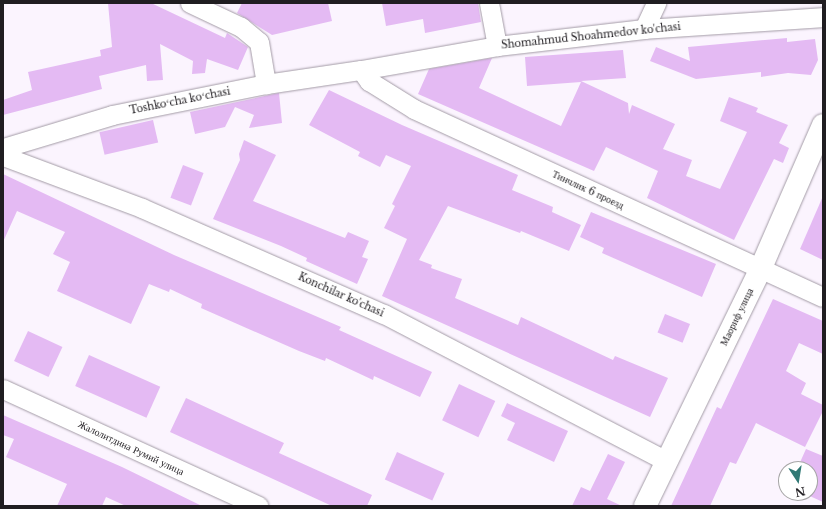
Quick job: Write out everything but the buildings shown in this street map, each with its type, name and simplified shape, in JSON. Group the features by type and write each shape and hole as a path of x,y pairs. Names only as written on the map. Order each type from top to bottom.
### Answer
{"street":[{"path":"190,3 241,27 259,42 266,84"},
{"path":"489,3 497,46"},
{"path":"644,29 656,3"},
{"name":"Shomahmud Shoahmedov ko'chasi","path":"362,70 497,46 644,29 823,17"},
{"name":"Toshkoʻcha koʻchasi","path":"3,148 112,115 266,84 362,70"},
{"name":"Тинчлик 6 проезд","path":"362,70 369,82 414,109 760,270 823,297"},
{"name":"Маориф улица","path":"645,506 760,270 823,126"},
{"name":"Konchilar ko'chasi","path":"3,156 142,208 384,314 666,461"},
{"name":"Жалолитдина Румий улица","path":"3,389 258,506"}]}
